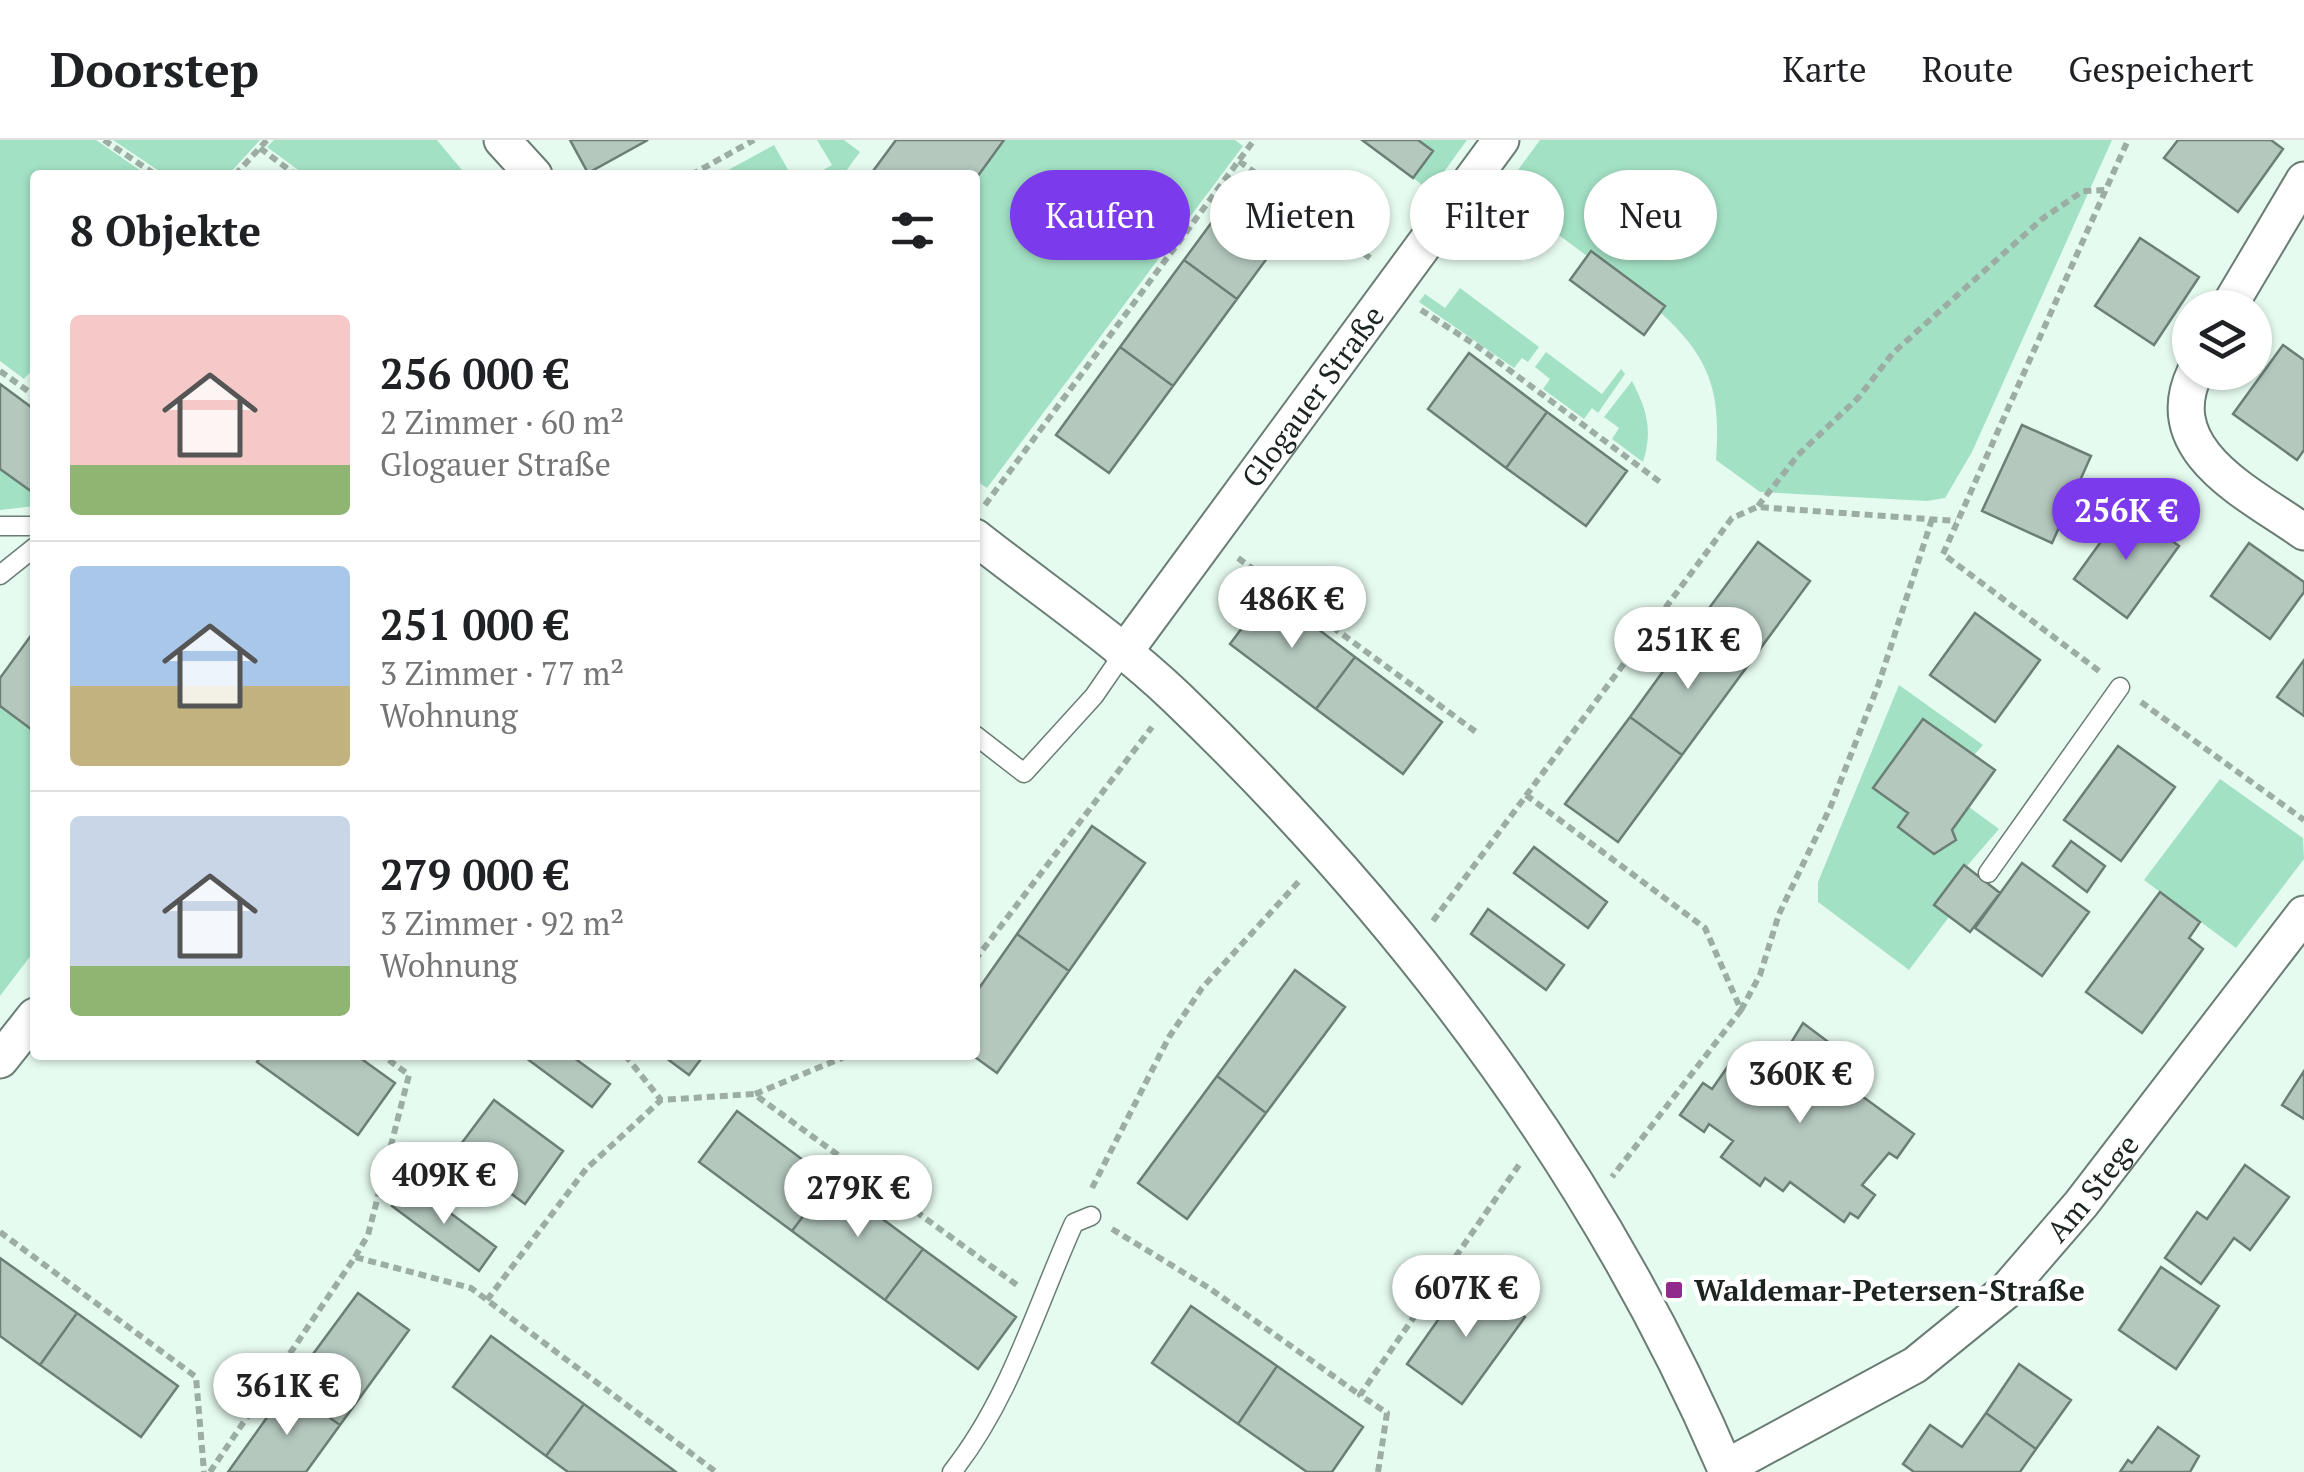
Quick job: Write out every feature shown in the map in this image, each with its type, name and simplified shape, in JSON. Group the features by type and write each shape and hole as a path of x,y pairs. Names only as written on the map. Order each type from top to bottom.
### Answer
{"street":[{"path":"502,140 529,170"},
{"name":"Glogauer Straße","path":"1123,654 1501,140"},
{"path":"2239,290 2304,180"},
{"path":"2187,390 2187,427 2205,462 2304,532"},
{"path":"980,541 1174,695 1328,852 1412,950 1543,1131 1590,1206 1648,1306 1726,1470"},
{"name":"Am Stege","path":"1726,1470 1916,1365 2006,1291 2082,1204 2304,914"},
{"path":"0,1060 30,1022"}],"lane":[{"path":"0,526 30,526"},
{"path":"0,575 30,551"},
{"path":"980,739 1024,773 1094,696 1123,654"},
{"path":"1988,873 2120,687"},
{"path":"952,1472 972,1446 1012,1374 1074,1223 1091,1216"}],"path":[{"path":"104,140 149,170"},
{"path":"240,170 267,140"},
{"path":"700,170 754,140"},
{"path":"980,511 1254,140"},
{"path":"1952,561 1943,554 1956,521 2128,140"},
{"path":"260,148 289,170"},
{"path":"1239,160 1396,284 1660,482"},
{"path":"1757,507 1798,455 1858,398 1893,352 2042,219 2083,191 2106,190"},
{"path":"0,370 30,392"},
{"path":"1412,950 1732,518 1757,507 1956,521"},
{"path":"1590,1206 1741,1010 1760,975 1779,914 1830,808 1864,719 1932,519"},
{"path":"1208,536 1476,732"},
{"path":"980,953 1081,816 1120,773 1174,695"},
{"path":"1526,796 1705,928 1741,1010"},
{"path":"1328,852 1250,931 1169,1037 1092,1180 1091,1216 1209,1288 1386,1414 1378,1472"},
{"path":"207,1472 368,1235 409,1075 389,1060"},
{"path":"629,1060 661,1100"},
{"path":"487,1300 586,1169 661,1100 754,1094 838,1060"},
{"path":"754,1094 1039,1301"},
{"path":"1360,1395 1543,1131"},
{"path":"0,1232 196,1377 207,1472"},
{"path":"355,1257 470,1288 716,1472"}],"green space":[{"path":"0,140 96,140 140,170 30,170 30,372 24,379 0,361"},
{"path":"113,140 260,140 233,170 158,170"},
{"path":"274,140 437,140 462,170 298,170 267,147"},
{"path":"817,140 844,140 860,152 847,170 824,170 832,165"},
{"path":"1004,140 1235,140 1243,146 1225,170 1210,170 1210,190 1190,217 1190,170 1010,170 1010,260 1158,260 987,488 980,483 980,173"},
{"path":"1418,140 1467,140 1445,170 1414,170"},
{"path":"1540,140 2112,140 1972,452 1945,498 1927,501 1760,492 1716,460 1717,415 1702,362 1661,313 1665,306 1604,260 1717,260 1717,170 1584,170 1584,254 1564,239 1564,170 1518,170"},
{"path":"774,145 788,170 728,170"},
{"path":"1460,288 1539,347 1528,362 1522,358 1514,368 1419,302 1425,294 1445,308"},
{"path":"1546,352 1602,394 1621,369 1625,374 1598,413 1592,408 1584,419 1543,389 1550,379 1535,367"},
{"path":"1632,381 1647,420 1643,462 1612,439 1619,428 1604,417"},
{"path":"0,469 30,490 30,507 0,510"},
{"path":"1899,685 1983,745 1974,755 1923,720 1873,787 1908,813 1898,827 1934,854 1956,840 1952,830 1969,807 1999,829 1934,904 1949,917 1909,970 1818,902 1818,882"},
{"path":"0,706 30,728 30,957 0,996"},
{"path":"2220,779 2303,838 2304,859 2236,948 2144,880"}],"building":[{"path":"570,140 648,140 593,170 586,170"},
{"path":"896,140 1004,140 980,173 980,170 874,170"},
{"path":"1362,140 1418,140 1433,151 1419,170 1410,170 1410,176"},
{"path":"2178,140 2271,140 2283,149 2238,212 2164,158"},
{"path":"1210,225 1210,260 1266,260 1237,299 1184,260 1190,260 1190,252"},
{"path":"2140,238 2199,277 2190,290 2172,290 2172,318 2154,345 2095,306"},
{"path":"1184,260 1237,299 1173,386 1120,347"},
{"path":"1584,260 1603,260 1665,306 1644,335 1570,280"},
{"path":"2283,345 2304,360 2304,450 2297,460 2233,414 2250,390 2272,390 2272,360"},
{"path":"1120,347 1173,386 1109,473 1056,435"},
{"path":"1469,353 1547,412 1506,468 1428,409"},
{"path":"0,384 30,406 30,490 0,469"},
{"path":"1547,412 1627,471 1586,526 1506,468"},
{"path":"2022,425 2091,456 2052,543 1982,511"},
{"path":"2126,507 2179,546 2127,618 2074,579"},
{"path":"1758,542 1810,581 1746,668 1693,630"},
{"path":"2249,543 2304,582 2304,592 2270,639 2211,596"},
{"path":"1269,592 1355,657 1316,709 1230,644"},
{"path":"1975,613 2040,660 1995,722 1930,675"},
{"path":"1693,630 1746,668 1682,755 1630,717"},
{"path":"30,637 30,728 0,706 0,678"},
{"path":"1355,657 1442,722 1403,774 1316,709"},
{"path":"2304,660 2304,716 2277,697"},
{"path":"1630,717 1682,755 1618,842 1565,804"},
{"path":"1923,719 1995,770 1952,830 1956,840 1934,854 1898,827 1908,813 1873,788"},
{"path":"2118,746 2175,787 2121,861 2064,820"},
{"path":"1092,826 1145,863 1069,971 1017,934"},
{"path":"2071,841 2105,866 2087,892 2053,866"},
{"path":"1534,847 1607,902 1588,928 1514,873"},
{"path":"2022,863 2089,912 2042,976 1975,928"},
{"path":"1964,865 2000,893 1970,932 1934,905"},
{"path":"2160,892 2200,922 2189,938 2203,949 2142,1033 2086,992"},
{"path":"1488,909 1564,965 1546,990 1471,934"},
{"path":"1017,934 1069,971 997,1073 979,1060 980,987"},
{"path":"1295,970 1345,1007 1266,1113 1217,1076"},
{"path":"1803,1023 1839,1050 1826,1069 1837,1078 1832,1086 1850,1099 1855,1091 1914,1134 1897,1158 1889,1153 1862,1185 1875,1195 1858,1218 1850,1213 1844,1222 1790,1182 1783,1191 1765,1178 1760,1186 1721,1157 1733,1141 1709,1124 1704,1132 1680,1115 1703,1083 1712,1089 1731,1062 1745,1072 1755,1060 1772,1074"},
{"path":"363,1060 395,1083 358,1135 257,1062"},
{"path":"529,1060 577,1060 610,1084 592,1107"},
{"path":"669,1060 700,1060 689,1075"},
{"path":"2304,1071 2304,1119 2282,1105"},
{"path":"1217,1076 1266,1113 1187,1219 1138,1183"},
{"path":"494,1100 563,1151 525,1204 455,1152"},
{"path":"737,1111 830,1180 792,1231 699,1162"},
{"path":"2245,1165 2289,1197 2250,1250 2234,1238 2201,1284 2165,1258 2197,1212 2207,1219"},
{"path":"830,1180 923,1249 885,1300 792,1231"},
{"path":"410,1183 496,1247 479,1271 392,1206"},
{"path":"923,1249 1016,1317 978,1369 885,1300"},
{"path":"0,1258 77,1313 40,1365 0,1336"},
{"path":"2161,1267 2219,1306 2176,1369 2119,1330"},
{"path":"1469,1276 1525,1317 1462,1404 1407,1364"},
{"path":"358,1293 409,1330 340,1425 288,1388"},
{"path":"1191,1306 1277,1366 1238,1424 1152,1363"},
{"path":"77,1313 178,1386 141,1437 40,1365"},
{"path":"491,1336 584,1404 546,1456 453,1387"},
{"path":"2019,1364 2071,1400 2036,1449 1986,1413"},
{"path":"1277,1366 1363,1427 1332,1472 1307,1472 1238,1424"},
{"path":"288,1388 340,1425 306,1472 228,1472"},
{"path":"584,1404 676,1472 568,1472 546,1456"},
{"path":"1986,1413 2036,1449 2020,1472 1914,1472 1903,1464 1930,1425 1962,1447"},
{"path":"2158,1427 2199,1456 2190,1472 2120,1472 2128,1460 2132,1463"}],"place":[{"name":"Waldemar-Petersen-Straße","path":"1674,1290"}]}
